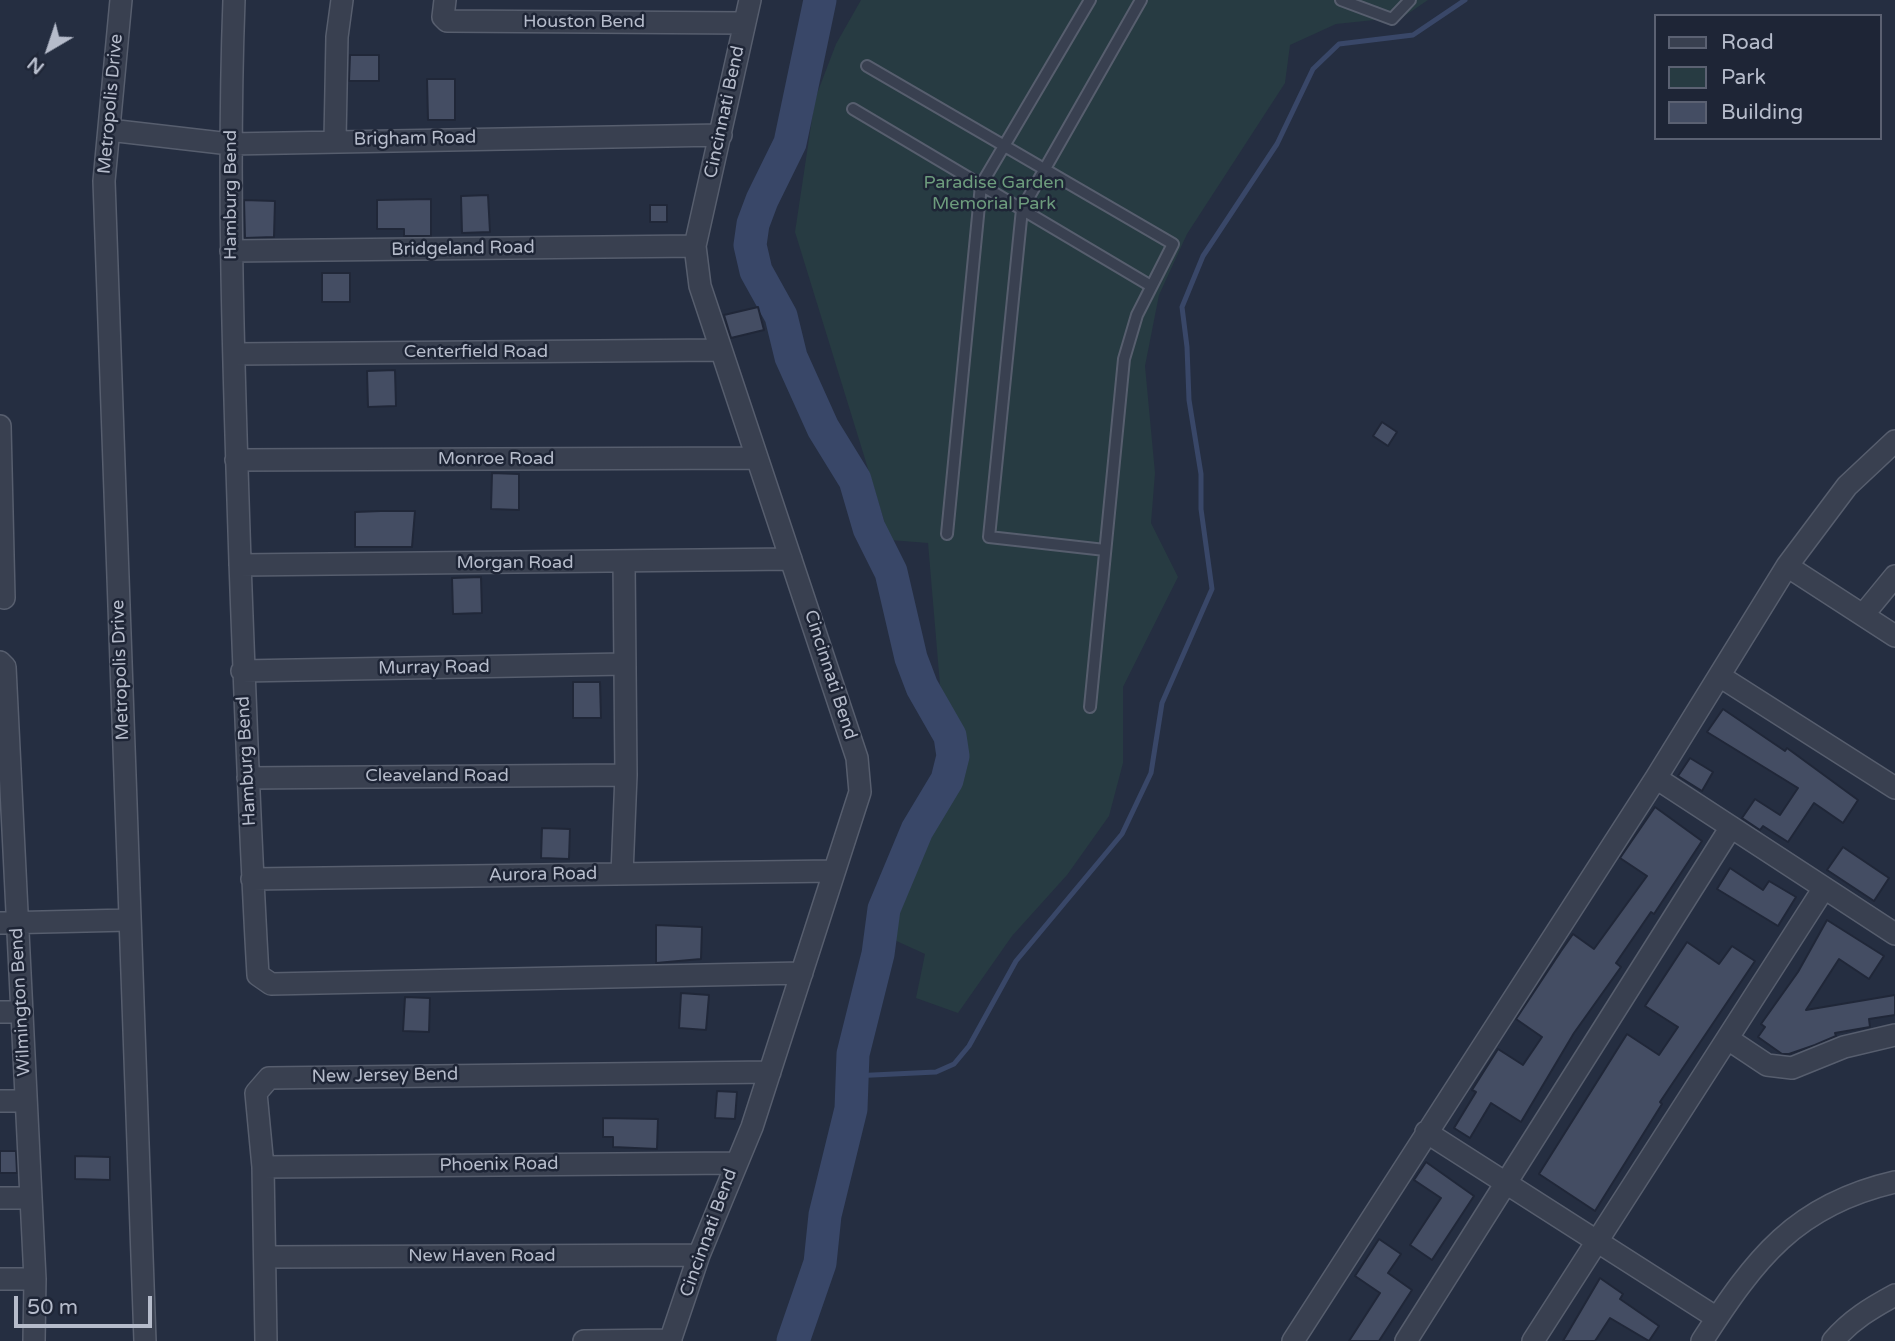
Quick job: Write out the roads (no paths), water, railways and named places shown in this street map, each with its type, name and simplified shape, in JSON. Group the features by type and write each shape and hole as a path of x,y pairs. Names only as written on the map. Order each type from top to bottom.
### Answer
{"street":[{"name":"Metropolis Drive","path":"121,0 104,181 145,1341"},
{"name":"Hamburg Bend","path":"234,0 230,144 233,354 242,671 258,975 271,984 802,973"},
{"path":"335,140 337,37 342,0"},
{"name":"Houston Bend","path":"446,0 443,18 447,21 744,23"},
{"name":"Cincinnati Bend","path":"670,1340 699,1255 752,1127 860,792 860,775 791,559 706,310 695,246 750,0"},
{"name":"Brigham Road","path":"109,130 230,144 721,135"},
{"name":"Bridgeland Road","path":"231,251 695,246"},
{"name":"Centerfield Road","path":"233,354 719,349"},
{"path":"0,440 3,589"},
{"path":"1293,1341 1721,677 1787,566 1847,486 1895,441"},
{"name":"Monroe Road","path":"236,460 756,458"},
{"name":"Morgan Road","path":"240,565 791,559"},
{"path":"622,874 626,775 624,562"},
{"path":"1787,566 1895,636"},
{"path":"1863,615 1895,576"},
{"name":"Wilmington Bend","path":"1,662 9,923 22,1012 35,1279 34,1341"},
{"name":"Murray Road","path":"242,671 625,664"},
{"path":"1721,677 1895,788"},
{"name":"Cleaveland Road","path":"248,778 626,775"},
{"path":"1656,778 1895,934"},
{"path":"1406,1341 1731,827"},
{"name":"Aurora Road","path":"252,879 833,871"},
{"path":"1533,1341 1824,888"},
{"path":"9,923 129,920"},
{"path":"0,1012 22,1012"},
{"path":"1728,1040 1767,1065 1792,1069 1844,1047 1895,1035"},
{"name":"New Jersey Bend","path":"266,1341 263,1167 256,1093 269,1078 770,1072"},
{"path":"0,1101 26,1101"},
{"path":"1426,1132 1717,1318"},
{"name":"Phoenix Road","path":"263,1167 735,1163"},
{"path":"1702,1341 1759,1259 1797,1225 1845,1198 1895,1182"},
{"path":"0,1198 31,1198"},
{"name":"New Haven Road","path":"266,1257 699,1255"},
{"path":"0,1279 35,1279"},
{"path":"1833,1341 1846,1326 1869,1308 1895,1295"},
{"path":"584,1341 670,1340"}],"lane":[{"path":"947,534 981,185 1090,0"},
{"path":"1105,550 989,537 1022,209 1141,0"},
{"path":"1341,0 1392,19 1410,0"},
{"path":"867,66 1173,244 1131,331 1124,359 1090,707"},
{"path":"853,109 1151,286"}],"waterway":[{"path":"793,1341 820,1263 825,1215 851,1109 853,1054 878,954 884,909 917,830 947,780 953,756 950,736 922,687 911,658 891,572 869,528 855,480 823,428 791,357 781,316 756,271 750,245 753,224 762,200 790,143 820,0"},
{"path":"852,1076 936,1072 954,1064 969,1046 1016,961 1122,834 1151,773 1162,703 1212,589 1201,509 1201,474 1189,400 1182,307 1203,256 1277,144 1313,69 1339,44 1413,35 1465,0"}],"park label":[{"name":"Paradise Garden Memorial Park","path":"994,193"}]}
